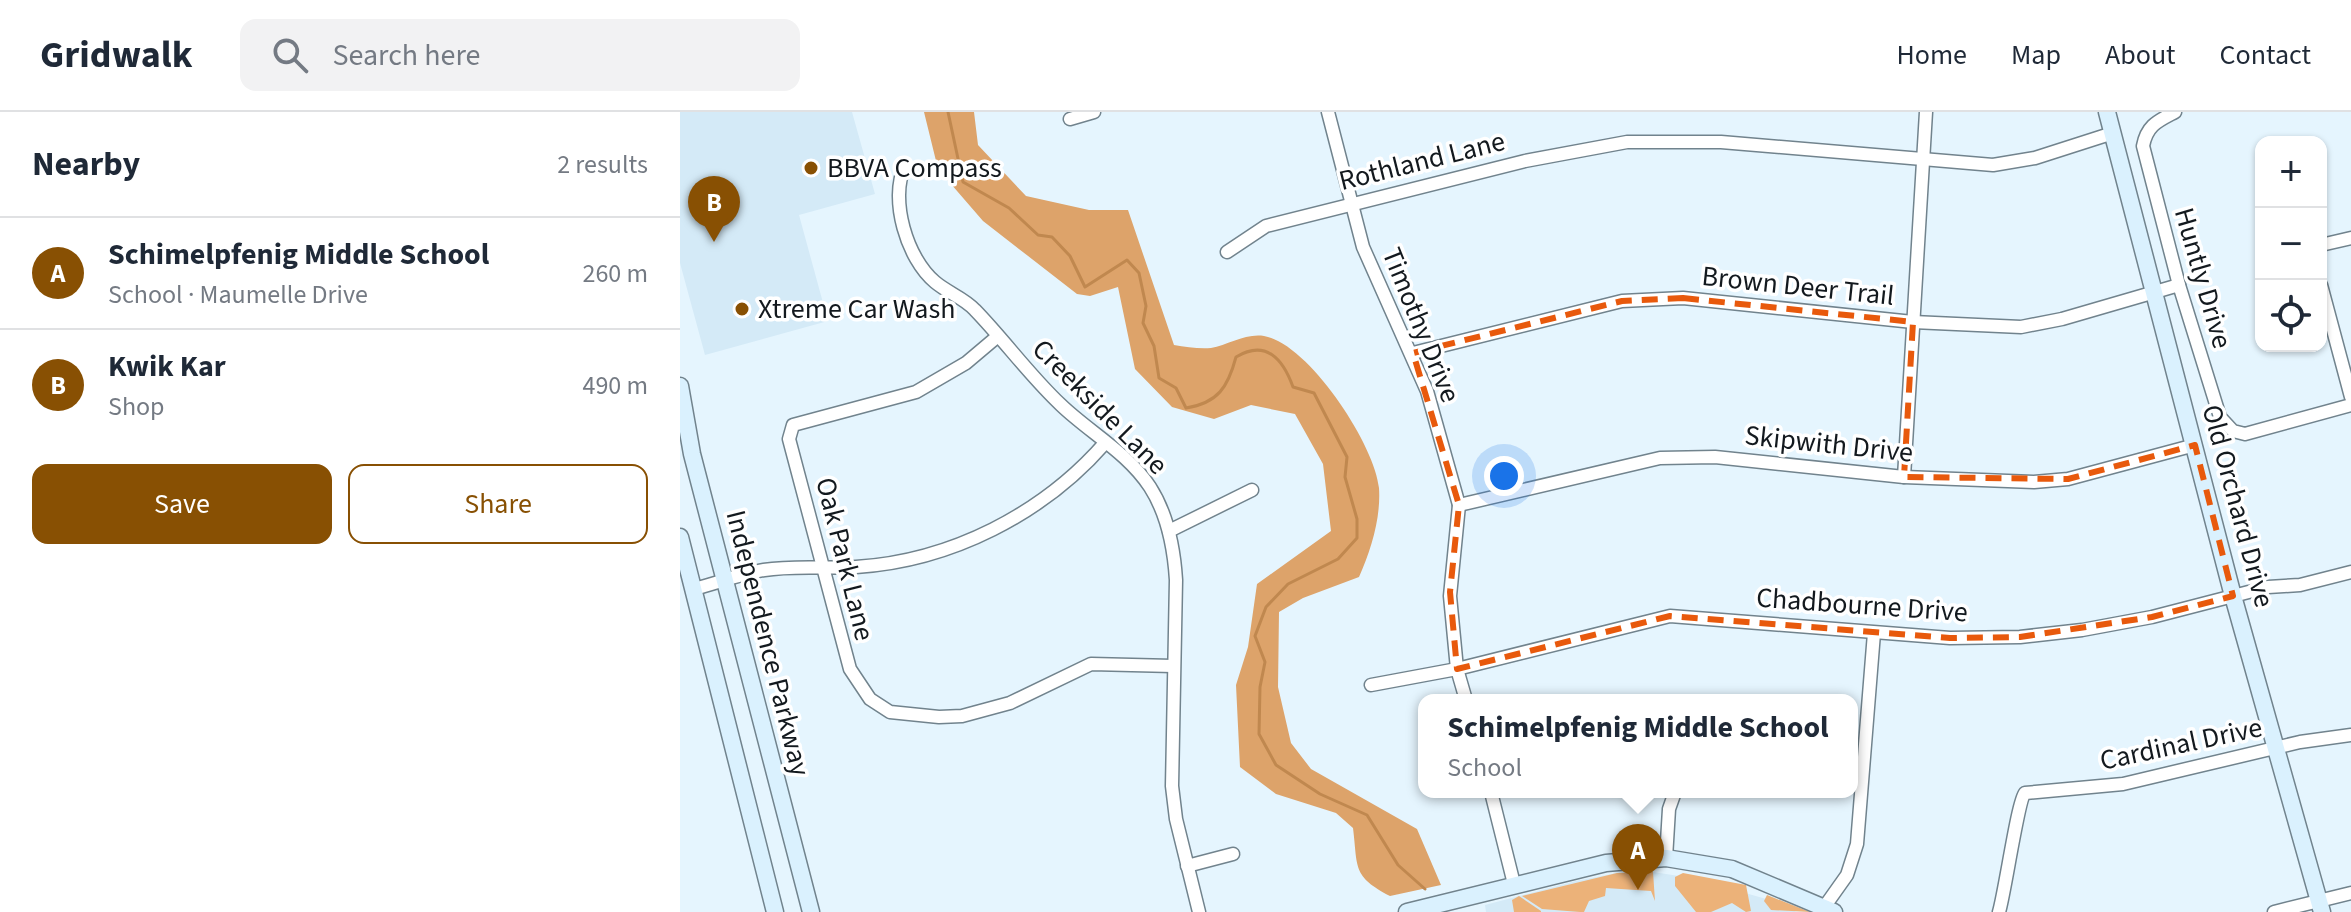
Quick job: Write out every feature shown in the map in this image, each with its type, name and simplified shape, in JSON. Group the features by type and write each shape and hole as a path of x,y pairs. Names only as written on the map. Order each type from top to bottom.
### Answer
{"street":[{"path":"1070,119 1094,112"},
{"name":"Timothy Drive","path":"1328,112 1370,267 1413,353 1459,505 1450,592 1457,669 1464,694"},
{"path":"1904,477 1926,112"},
{"name":"Old Orchard Drive","path":"2107,112 2233,596 2320,906"},
{"name":"Huntly Drive","path":"2175,112 2153,124 2146,132 2143,146 2179,285 2220,417 2233,431 2255,433 2351,405"},
{"name":"Rothland Lane","path":"1227,252 1266,226 1525,161 1627,142 1721,142 1993,165 2017,162 2113,133"},
{"name":"Creekside Lane","path":"905,166 899,178 898,198 915,256 935,282 974,308 1061,406 1105,443 1150,488 1169,531 1176,580 1172,786 1199,912"},
{"path":"2327,244 2351,238"},
{"name":"Brown Deer Trail","path":"1413,353 1622,301 1683,298 1913,322 2030,326 2179,285"},
{"path":"2327,307 2351,397"},
{"name":"Oak Park Lane","path":"998,336 966,363 916,392 793,425 789,439 850,669 870,699 890,712 928,717 962,716 1010,703 1091,664 1173,666"},
{"name":"Independence Parkway","path":"680,386 692,454 811,912"},
{"path":"694,589 766,570 891,562 962,542 1054,494 1105,443"},
{"name":"Skipwith Drive","path":"1459,505 1660,458 1715,457 1904,477 2034,482 2068,479 2195,445"},
{"path":"1169,531 1252,490"},
{"name":"Independence Parkway","path":"680,537 775,912"},
{"name":"Chadbourne Drive","path":"1371,685 1457,669 1670,616 1964,638 2082,630 2152,617 2268,587 2300,585 2351,572"},
{"path":"1407,912 1606,863 1666,858 1732,869 1830,909 1847,875 1857,844 1874,633"},
{"name":"Cardinal Drive","path":"1999,912 2008,881 2022,796 2123,784 2276,748 2351,735"},
{"path":"1492,798 1514,884"},
{"path":"1666,858 1669,809 1673,798"},
{"path":"1187,866 1233,854"},
{"path":"2274,912 2320,906 2351,893"}],"highlighted area":[{"path":"1683,298 1913,322 1904,477 2068,479 2195,445 2233,596 2152,617 2020,637 1950,638 1670,616 1457,669 1450,592 1459,505 1413,353 1622,301"}],"shaded area":[{"path":"680,112 852,112 875,194 799,215 828,321 705,355 680,263"},
{"path":"924,112 974,112 978,145 1026,196 1089,210 1128,210 1174,345 1211,348 1244,338 1264,336 1282,343 1300,357 1337,399 1353,423 1375,469 1379,488 1377,522 1359,577 1303,598 1279,612 1278,687 1291,743 1311,769 1417,829 1441,885 1390,896 1378,889 1359,870 1353,828 1336,813 1276,794 1240,767 1236,685 1248,647 1257,584 1331,531 1323,464 1295,414 1251,405 1214,419 1172,407 1135,369 1118,287 1090,296 1077,294 983,221 938,169"},
{"path":"1653,872 1692,878 1777,902 1796,912 1486,912 1485,905 1576,881 1617,873"},
{"path":"1653,872 1655,901 1651,891 1606,888 1605,896 1589,901 1584,912 1580,912 1542,909 1522,896 1617,873"},
{"path":"1683,873 1746,885 1751,911 1746,912 1732,903 1711,912 1696,912 1675,886 1675,877"},
{"path":"1767,895 1810,912 1771,910 1764,901"},
{"path":"1519,896 1541,912 1514,912 1512,900"}],"waterway":[{"path":"948,112 963,182 1009,208 1038,235 1052,237 1070,256 1085,287 1127,260 1139,273 1146,306 1143,323 1154,346 1159,378 1176,388 1186,408 1214,398 1225,385 1236,357 1256,350 1265,351 1278,360 1293,387 1314,393 1347,457 1345,477 1357,519 1357,538 1338,559 1288,584 1266,607 1255,636 1265,662 1260,687 1259,734 1276,765 1320,794 1367,815 1398,865 1425,889"}],"place":[{"name":"BBVA Compass","path":"811,168"},
{"name":"Kwik Kar","path":"714,242"},
{"name":"Xtreme Car Wash","path":"742,309"},
{"name":"Schimelpfenig Middle School","path":"1638,890"}]}
